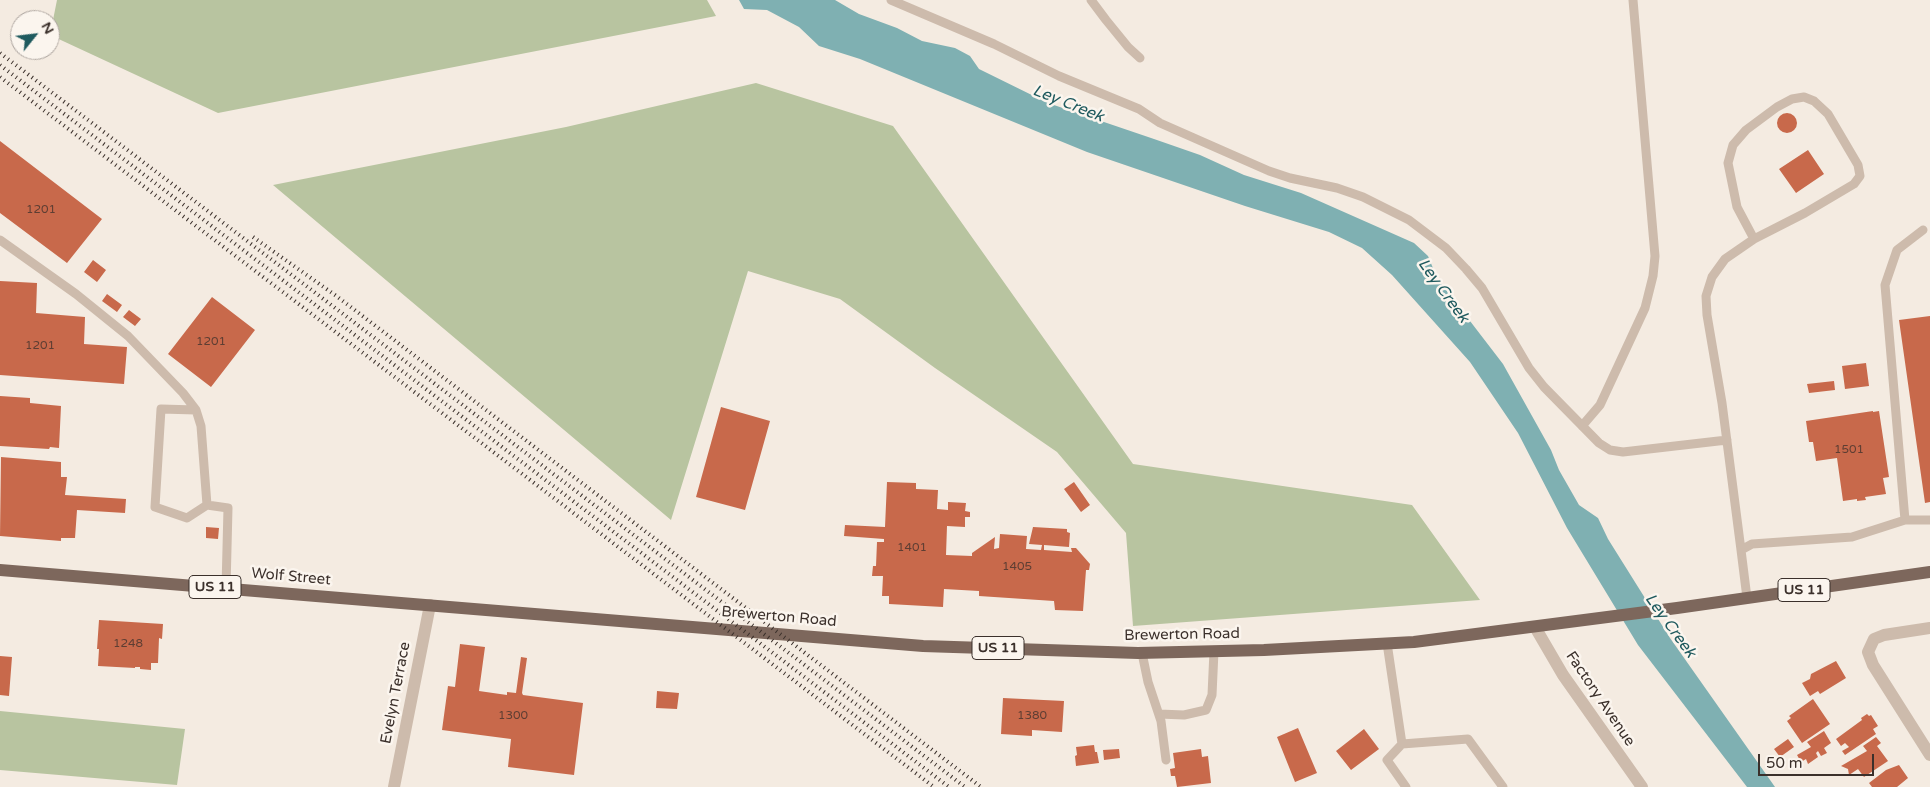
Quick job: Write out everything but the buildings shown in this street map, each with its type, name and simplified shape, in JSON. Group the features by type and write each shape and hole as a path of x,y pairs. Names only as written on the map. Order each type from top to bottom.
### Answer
{"main road":[{"name":"Wolf Street","path":"0,570 430,605"},
{"name":"Brewerton Road","path":"430,605 702,626 923,646 1142,653 1414,642 1677,608 1930,572"}],"street":[{"name":"Evelyn Terrace","path":"394,787 430,605"},
{"name":"Factory Avenue","path":"1535,627 1563,675 1642,787"},
{"path":"1930,628 1884,635 1874,639 1868,652 1873,665 1930,755"}],"lane":[{"path":"891,0 994,44 1059,76 1139,109 1160,123 1269,171 1354,194 1409,220 1446,248 1466,269 1482,288 1529,368 1544,387 1599,443 1610,450 1617,452 1727,440"},
{"path":"1091,0 1128,47 1140,58"},
{"path":"1582,426 1600,405 1645,308 1653,276 1655,256 1633,0"},
{"path":"1747,598 1727,440 1707,315 1706,296 1712,277 1726,259 1754,239 1854,184 1860,176 1858,165 1828,114 1814,101 1804,97 1792,99 1777,107 1746,130 1733,145 1728,163 1737,207 1754,239"},
{"path":"1906,520 1885,285 1897,250 1923,230"},
{"path":"0,240 76,294 128,336 183,393 196,410 201,426 207,505"},
{"path":"196,410 161,410 155,507 187,518 207,505 228,508 226,588"},
{"path":"1741,550 1752,544 1852,536 1906,520 1930,520"},
{"path":"1388,643 1402,744"},
{"path":"1158,714 1184,715 1206,710 1212,695 1214,651"},
{"path":"1142,653 1148,682 1158,714 1166,760"},
{"path":"1406,787 1387,760 1402,744 1468,739 1503,787"}],"green space":[{"path":"57,0 707,0 716,16 218,113 60,40 60,10 55,10"},
{"path":"756,83 893,126 1133,464 1412,505 1480,600 1133,626 1126,533 1057,452 935,368 840,299 748,271 671,520 273,185 566,127"},
{"path":"0,711 185,729 177,785 0,770"}],"water":[{"name":"Ley Creek","path":"739,0 835,0 859,14 897,28 922,41 955,48 970,56 979,69 1048,103 1200,155 1244,175 1301,193 1414,243 1428,256 1437,278 1503,364 1579,505 1598,518 1608,539 1670,638 1775,787 1747,787 1638,645 1567,528 1518,433 1470,362 1392,275 1362,248 1329,232 1245,206 1087,152 860,59 819,46 799,27 767,10 744,9"}],"railway":[{"path":"0,53 965,787"},
{"path":"0,65 949,787"},
{"path":"0,77 934,787"},
{"path":"253,237 335,295 981,787"}]}
